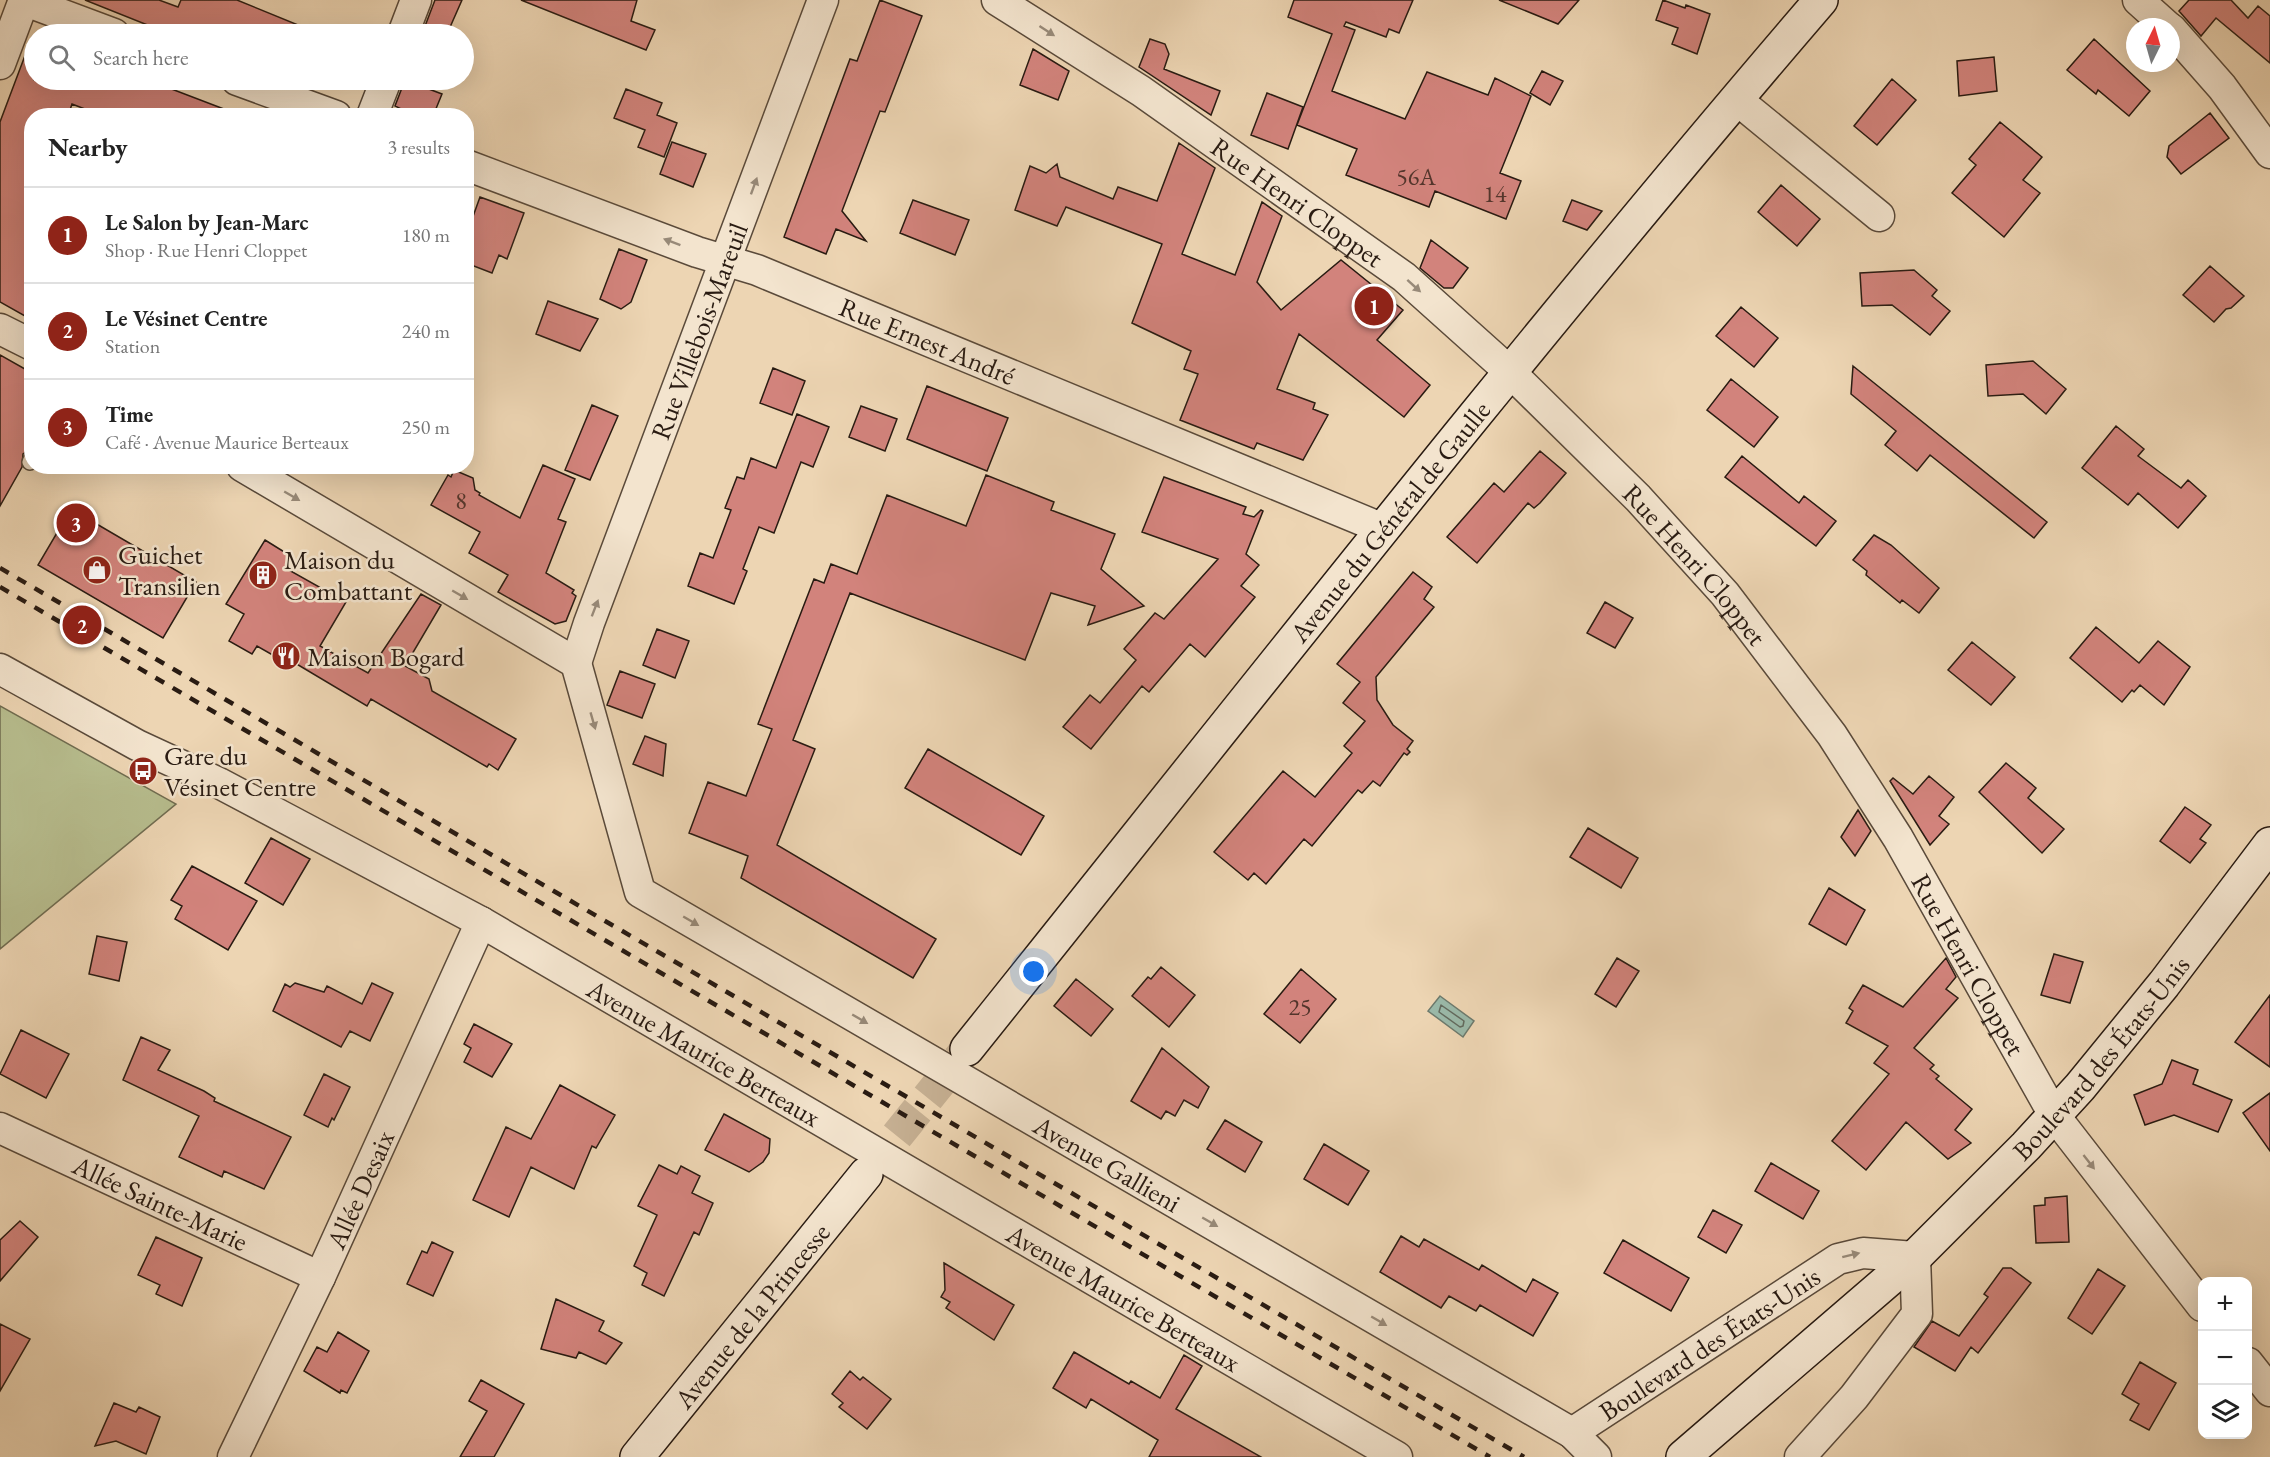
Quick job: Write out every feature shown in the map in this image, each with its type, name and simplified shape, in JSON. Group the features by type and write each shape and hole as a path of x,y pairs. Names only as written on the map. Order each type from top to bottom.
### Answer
{"street":[{"path":"0,64 24,0 88,24"},
{"path":"407,24 416,0"},
{"name":"Rue Villebois-Mareuil","path":"576,663 593,612 727,261 823,0"},
{"name":"Rue Henri Cloppet","path":"997,0 1142,91 1404,278 1510,372 1638,498 1717,585 1832,735 1904,848 2054,1115 2198,1301"},
{"name":"Avenue du Général de Gaulle","path":"967,1049 1381,528 1736,99 1821,0"},
{"path":"2138,0 2159,18"},
{"path":"2180,39 2222,87 2270,153"},
{"path":"264,90 314,108"},
{"path":"375,108 382,90"},
{"path":"1736,99 1879,216"},
{"name":"Rue Ernest André","path":"474,168 757,270 1381,528"},
{"path":"0,329 24,341"},
{"path":"256,474 576,663"},
{"name":"Avenue Gallieni","path":"576,663 640,892 1572,1433"},
{"name":"Avenue Maurice Berteaux","path":"0,669 128,741 219,783 481,922 1397,1457"},
{"name":"Boulevard des États-Unis","path":"1683,1457 1915,1257 2054,1115 2164,984 2270,844"},
{"name":"Allée Desaix","path":"232,1457 320,1277 481,922"},
{"name":"Allée Sainte-Marie","path":"0,1128 320,1277"},
{"name":"Avenue de la Princesse","path":"637,1457 866,1174"},
{"name":"Boulevard des États-Unis","path":"1596,1457 1572,1433 1838,1259 1863,1253 1915,1257"},
{"path":"1800,1457 1854,1397 1917,1314 1915,1257"},
{"path":"2252,1369 2270,1391"}],"green space":[{"path":"0,706 176,804 0,949"}],"water":[{"path":"1440,996 1474,1021 1463,1037 1428,1011"}],"building":[{"path":"85,0 159,0 178,7 181,0 237,0 296,24 145,24"},
{"path":"435,0 462,0 451,24 426,24"},
{"path":"521,0 637,0 631,21 655,30 646,50"},
{"path":"880,0 922,16 885,112 880,111 842,211 866,241 836,229 826,254 784,237 850,59 857,61"},
{"path":"1294,0 1413,0 1399,33 1389,29 1386,37 1346,22 1344,26 1355,30 1332,91 1405,119 1427,72 1488,95 1495,78 1531,96 1500,173 1521,181 1506,219 1435,191 1429,207 1346,175 1357,149 1297,125 1332,34 1288,17"},
{"path":"1499,0 1579,0 1558,24"},
{"path":"1663,0 1710,14 1697,54 1672,44 1678,28 1656,20"},
{"path":"2189,0 2231,0 2248,18 2258,6 2270,16 2270,63 2216,18 2201,36 2179,11"},
{"path":"1150,39 1165,44 1169,54 1164,69 1220,91 1211,115 1139,67"},
{"path":"2094,39 2126,69 2126,72 2130,72 2150,91 2129,116 2098,90 2096,94 2067,70"},
{"path":"1033,49 1069,71 1058,100 1020,85"},
{"path":"1994,57 1997,91 1959,96 1957,61"},
{"path":"24,58 24,90 174,90 221,108 82,108 72,104 71,108 24,108 24,316 0,302 0,122"},
{"path":"1542,71 1563,81 1550,105 1530,93"},
{"path":"1892,79 1916,100 1877,145 1854,126"},
{"path":"626,89 662,103 657,115 677,123 664,157 638,147 645,130 614,118"},
{"path":"401,90 431,90 442,94 436,108 399,108 395,106"},
{"path":"1267,93 1303,107 1288,149 1251,135"},
{"path":"2210,113 2229,138 2181,174 2167,157 2169,146"},
{"path":"2000,122 2042,157 2023,180 2040,193 2004,237 1952,193 1976,165 1969,159"},
{"path":"672,142 706,154 693,187 660,174"},
{"path":"1179,143 1215,168 1182,254 1235,275 1262,202 1282,216 1257,282 1281,310 1341,260 1403,310 1377,340 1430,385 1404,417 1299,334 1277,389 1315,403 1313,409 1328,415 1303,460 1257,443 1254,449 1180,420 1198,374 1184,369 1191,351 1132,323 1162,244 1066,207 1057,226 1015,210 1030,166 1046,173 1057,164 1060,177 1113,199 1118,187 1157,201"},
{"path":"1781,185 1820,219 1797,246 1758,212"},
{"path":"480,197 524,213 507,259 499,255 492,273 474,266 474,214"},
{"path":"913,200 969,220 955,255 900,233"},
{"path":"1572,200 1602,211 1587,230 1563,221"},
{"path":"1431,240 1468,268 1453,288 1444,288 1420,268"},
{"path":"619,249 647,260 631,302 621,309 600,299"},
{"path":"2210,266 2244,296 2231,308 2226,309 2214,322 2183,295"},
{"path":"1914,270 1937,290 1932,296 1950,311 1930,335 1892,305 1862,306 1860,273"},
{"path":"548,301 598,319 580,351 536,334"},
{"path":"1741,307 1778,338 1754,367 1716,336"},
{"path":"0,355 24,368 24,453 22,467 0,506"},
{"path":"2033,361 2066,389 2046,414 2023,394 1988,396 1986,365"},
{"path":"1853,366 2047,522 2034,538 1930,455 1917,471 1885,445 1896,431 1851,394"},
{"path":"773,368 805,381 792,415 760,403"},
{"path":"1731,379 1778,417 1754,447 1707,410"},
{"path":"927,386 1008,418 987,471 907,439"},
{"path":"592,405 618,416 590,480 565,470"},
{"path":"861,406 897,419 885,451 849,437"},
{"path":"797,414 829,427 813,467 801,462 774,533 759,527 743,569 747,571 734,604 688,586 700,553 713,558 731,510 725,508 737,477 744,479 751,458 776,468"},
{"path":"2116,426 2144,449 2138,456 2181,488 2188,480 2206,496 2178,528 2138,493 2128,505 2082,468"},
{"path":"1540,451 1566,473 1534,508 1528,503 1477,563 1447,537 1494,483 1504,492"},
{"path":"1742,456 1799,503 1804,496 1836,521 1816,546 1725,477"},
{"path":"543,465 575,479 558,519 566,522 546,573 574,590 572,593 576,596 566,621 555,624 498,592 508,575 469,553 480,532 431,505 448,475 451,477 452,474 464,474 473,478 475,490 480,493 479,495 520,518"},
{"path":"986,475 1054,502 1051,510 1115,534 1101,569 1144,606 1088,625 1095,606 1051,593 1025,660 850,593 793,740 815,749 777,845 936,939 913,978 741,878 748,856 689,833 708,782 746,796 772,729 758,724 814,579 824,583 831,564 857,574 887,495 966,526"},
{"path":"1164,477 1246,507 1243,514 1254,517 1261,510 1263,511 1246,554 1259,565 1241,586 1255,597 1205,657 1190,644 1149,692 1142,686 1091,749 1063,727 1090,695 1100,703 1136,660 1124,649 1155,613 1164,619 1218,559 1142,532"},
{"path":"71,509 196,582 163,638 38,565"},
{"path":"1874,535 1891,545 1939,588 1919,613 1902,600 1900,603 1866,575 1867,571 1853,560"},
{"path":"265,540 294,558 287,569 346,602 320,646 368,673 421,594 441,605 405,666 429,679 432,691 516,739 498,770 489,764 487,767 371,699 367,706 295,663 292,666 257,646 252,654 229,641 244,614 226,604"},
{"path":"1413,572 1432,587 1424,599 1434,607 1376,677 1377,700 1393,725 1413,741 1407,749 1410,752 1407,755 1404,753 1380,786 1373,781 1362,793 1358,790 1312,846 1304,839 1266,884 1254,873 1248,880 1214,852 1283,771 1315,797 1352,753 1344,746 1365,721 1343,703 1360,682 1337,664"},
{"path":"1605,602 1633,618 1615,648 1587,633"},
{"path":"2096,627 2139,663 2158,641 2190,667 2164,705 2140,685 2134,692 2132,690 2122,702 2070,658"},
{"path":"657,629 689,641 675,678 643,665"},
{"path":"1972,642 2015,677 1991,705 1948,670"},
{"path":"620,671 655,684 642,718 607,705"},
{"path":"645,736 666,744 663,776 633,764"},
{"path":"928,749 1044,816 1021,855 905,788"},
{"path":"2006,763 2036,788 2028,798 2064,829 2042,853 1979,792"},
{"path":"1929,776 1954,797 1939,816 1949,824 1930,845 1890,781 1893,778 1913,794"},
{"path":"2185,807 2211,825 2200,839 2206,843 2190,863 2160,841"},
{"path":"1858,810 1871,831 1855,856 1841,837"},
{"path":"1588,828 1638,858 1621,888 1570,857"},
{"path":"271,838 310,859 283,905 245,883"},
{"path":"192,866 257,901 228,950 175,919 182,906 171,900"},
{"path":"1829,888 1865,910 1846,945 1809,924"},
{"path":"97,936 127,942 119,981 89,974"},
{"path":"2054,954 2083,962 2070,1003 2041,995"},
{"path":"1617,958 1639,971 1616,1007 1595,994"},
{"path":"1946,958 1956,977 1946,989 1958,998 1914,1048 1934,1065 1930,1069 1939,1076 1936,1079 1972,1109 1955,1130 1971,1143 1948,1159 1906,1122 1866,1170 1832,1141 1889,1074 1874,1063 1888,1046 1846,1023 1853,1011 1849,1008 1863,985 1903,1007"},
{"path":"1161,967 1195,995 1169,1027 1132,996 1148,977 1151,979"},
{"path":"1301,969 1336,999 1300,1043 1264,1014"},
{"path":"1076,979 1113,1009 1091,1036 1054,1006"},
{"path":"295,983 324,992 327,986 362,1004 372,983 393,993 370,1041 350,1031 341,1047 273,1011 285,984 290,987"},
{"path":"2270,995 2270,1067 2235,1042"},
{"path":"474,1024 512,1044 492,1077 464,1062 471,1048 464,1044"},
{"path":"21,1030 69,1054 46,1098 0,1074"},
{"path":"141,1037 170,1050 158,1070 204,1091 215,1098 214,1101 291,1137 264,1189 224,1171 222,1177 179,1157 199,1116 123,1080"},
{"path":"1162,1048 1209,1087 1198,1108 1184,1100 1175,1116 1166,1111 1161,1119 1131,1101"},
{"path":"2172,1060 2198,1070 2193,1084 2232,1100 2218,1132 2174,1115 2145,1125 2134,1095 2162,1084"},
{"path":"324,1074 350,1087 334,1120 332,1118 328,1127 304,1115"},
{"path":"560,1085 615,1115 596,1148 592,1146 574,1189 531,1167 509,1217 473,1200 506,1127 531,1139"},
{"path":"2270,1093 2270,1151 2243,1113"},
{"path":"724,1114 770,1139 769,1153 763,1162 749,1172 705,1150"},
{"path":"1225,1120 1262,1142 1245,1172 1207,1149"},
{"path":"1324,1144 1369,1171 1348,1205 1304,1179"},
{"path":"1771,1163 1819,1191 1803,1219 1755,1191"},
{"path":"659,1165 677,1174 681,1166 700,1176 692,1193 713,1203 699,1235 694,1232 664,1296 642,1285 647,1273 634,1266 657,1215 638,1206"},
{"path":"2067,1196 2069,1242 2036,1243 2034,1206 2045,1205 2045,1198"},
{"path":"1713,1210 1742,1225 1726,1253 1698,1237"},
{"path":"20,1221 38,1237 0,1281 0,1240"},
{"path":"1401,1236 1419,1247 1424,1239 1479,1270 1482,1265 1526,1292 1533,1279 1558,1293 1533,1336 1480,1305 1476,1311 1449,1296 1441,1308 1380,1272"},
{"path":"156,1237 202,1258 182,1306 156,1294 160,1285 138,1275"},
{"path":"1623,1240 1689,1278 1671,1311 1604,1273"},
{"path":"432,1242 453,1252 433,1296 407,1284 422,1251 427,1253"},
{"path":"944,1263 1014,1305 994,1340 946,1308 950,1302 941,1297 945,1290"},
{"path":"2003,1268 2011,1268 2031,1283 1978,1353 1971,1347 1955,1371 1914,1347 1932,1321 1959,1336 1988,1297 1984,1294"},
{"path":"2098,1269 2125,1286 2092,1334 2068,1318"},
{"path":"556,1299 604,1321 599,1331 622,1343 606,1364 579,1352 576,1358 541,1349"},
{"path":"0,1324 30,1339 0,1391"},
{"path":"338,1332 369,1351 347,1393 341,1390 340,1393 304,1371 317,1347 327,1352"},
{"path":"1074,1352 1129,1384 1131,1381 1160,1398 1184,1355 1202,1366 1176,1409 1261,1457 1149,1457 1158,1440 1091,1399 1086,1408 1053,1388"},
{"path":"2140,1362 2176,1383 2149,1430 2130,1420 2139,1404 2122,1394"},
{"path":"850,1371 860,1380 863,1377 891,1399 867,1429 839,1407 843,1403 832,1394"},
{"path":"481,1380 524,1404 494,1457 460,1457 487,1411 469,1401"},
{"path":"114,1403 136,1412 139,1407 160,1417 146,1454 116,1441 95,1446"}],"tunnel":[{"path":"866,1174 967,1049"}],"railway":[{"path":"0,568 1524,1457"},
{"path":"0,587 1490,1457"}],"place":[{"name":"Le Salon by Jean-Marc","path":"1374,306"},
{"name":"Time","path":"76,523"},
{"name":"Guichet Transilien","path":"97,570"},
{"name":"Maison du Combattant","path":"263,575"},
{"name":"Le Vésinet Centre","path":"82,625"},
{"name":"Maison Bogard","path":"286,656"},
{"name":"Gare du Vésinet Centre","path":"143,771"}]}
